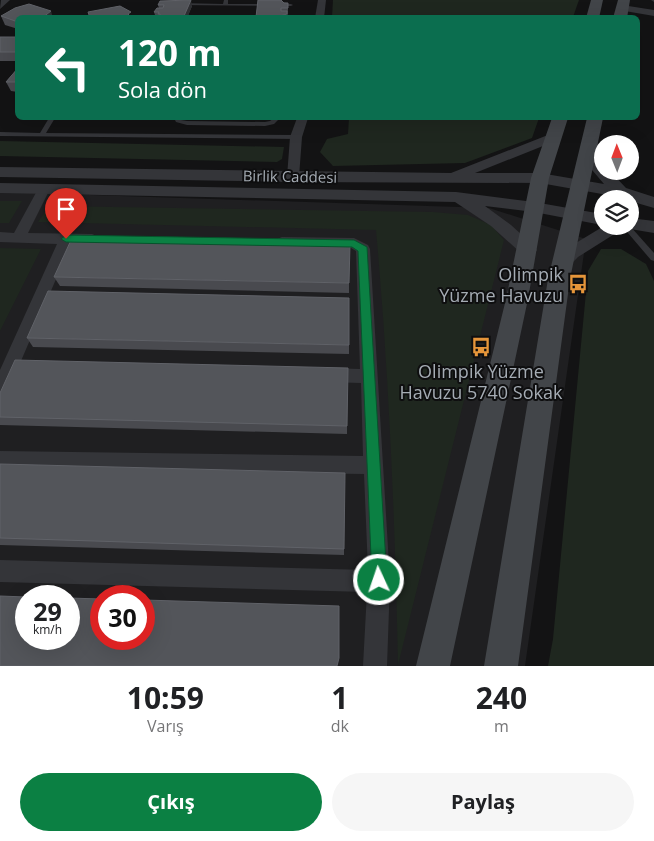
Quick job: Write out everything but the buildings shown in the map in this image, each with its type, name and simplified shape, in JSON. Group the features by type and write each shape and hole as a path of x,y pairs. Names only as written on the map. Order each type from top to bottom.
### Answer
{"main road":[{"path":"593,15 597,0"},
{"path":"433,666 528,250 540,178 559,120"},
{"path":"501,666 541,387 562,262 594,120"}],"street":[{"path":"0,6 6,0"},
{"path":"320,15 322,0"},
{"path":"622,8 654,13"},
{"path":"293,177 296,137 301,120"},
{"path":"447,178 553,137"},
{"path":"587,148 595,164 616,190"},
{"name":"Birlik Caddesi","path":"0,172 293,177 540,178 600,190"},
{"name":"Birlik Caddesi","path":"0,188 456,197 534,207 594,219"},
{"path":"19,237 44,190"},
{"path":"456,197 481,210 528,250"},
{"path":"639,201 654,205"},
{"path":"639,225 654,227"},
{"path":"562,262 572,253 603,235"},
{"path":"0,237 106,239"},
{"path":"0,389 66,239"},
{"path":"265,242 354,243 363,249 360,302 369,376 379,580 375,666"},
{"path":"40,298 60,298"},
{"path":"10,366 30,367"},
{"path":"309,374 369,376"},
{"path":"0,460 373,465"},
{"path":"0,571 379,580"}],"lane":[{"path":"173,4 226,2 291,5"},
{"path":"42,134 51,120"},
{"path":"178,120 187,123 265,124 272,123 275,120"},
{"path":"0,134 296,137"},
{"path":"634,235 654,258"}],"shaded area":[{"path":"333,0 579,0 574,15 332,15"},
{"path":"349,120 538,120 532,138 465,163 333,166 320,152 327,139 348,134"},
{"path":"0,141 284,147 282,159 277,162 0,156"},
{"path":"0,192 489,208 586,239 525,666 0,666"},
{"path":"0,201 22,201 9,223 0,223"},
{"path":"49,206 433,212 468,215 491,225 504,240 398,665 391,447 376,230 38,222"},
{"path":"0,248 41,249 0,331"},
{"path":"601,249 621,249 646,264 654,281 654,666 548,666 553,639 588,271"}],"place":[{"name":"Olimpik Yüzme Havuzu","path":"578,284"},
{"name":"Olimpik Yüzme Havuzu 5740 Sokak","path":"481,347"}],"route":[{"path":"66,239 354,243 363,249 379,580"}]}
